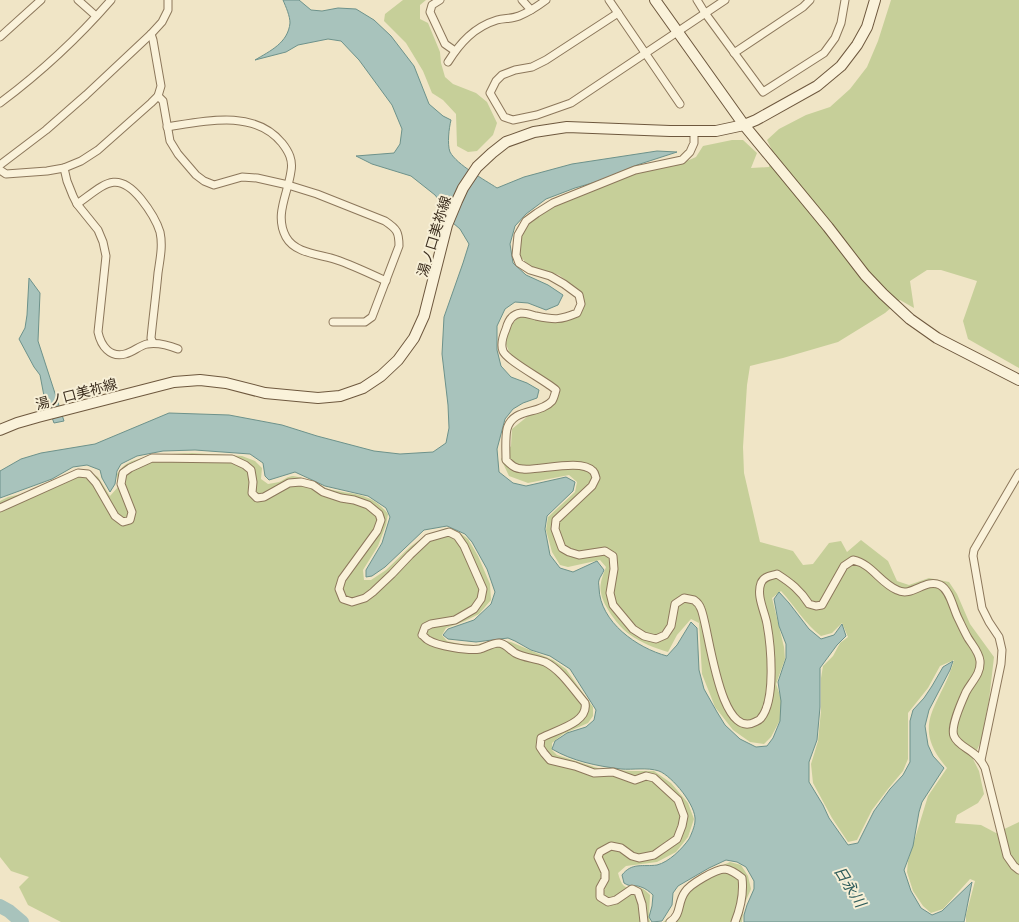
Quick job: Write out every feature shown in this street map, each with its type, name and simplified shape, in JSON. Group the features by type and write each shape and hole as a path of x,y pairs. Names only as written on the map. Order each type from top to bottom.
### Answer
{"main road":[{"path":"655,0 744,125 865,275 883,294 910,318 937,338 1019,380"},
{"name":"湯ノ口美祢線","path":"0,430 38,417 174,382 200,380 226,383 265,393 318,398 340,396 363,388 381,376 398,360 414,338 424,316 447,225 463,188 477,168 492,152 506,142 534,132 567,127 716,131 744,125 817,86 841,66 857,45 867,27 875,0"}],"street":[{"path":"0,37 41,0"},
{"path":"78,0 96,16"},
{"path":"0,103 66,46 111,0"},
{"path":"0,165 53,124 151,34 162,22 168,10 168,0"},
{"path":"440,0 432,5 430,12 445,44 455,51"},
{"path":"522,0 531,10"},
{"path":"448,62 467,37 481,27 496,20 518,17 546,0"},
{"path":"609,0 680,104"},
{"path":"697,0 763,92 824,53 836,38 845,0"},
{"path":"618,13 546,60 532,67 502,75 496,81 490,93 504,117 513,120 536,115 571,102 725,0"},
{"path":"734,53 803,7 810,0"},
{"path":"0,170 6,174 47,171 64,168 81,161 98,150 158,96 161,86 154,40 151,34"},
{"path":"158,96 163,101 170,141 196,176 204,181 214,185 242,177 257,178 288,185 317,194 385,221 395,227 399,236 399,246 372,317 365,322 333,322"},
{"path":"167,127 210,120 232,120 262,128 276,137 286,148 291,159 291,171 281,212 281,224 287,239 296,247 308,253 339,260 386,281"},
{"path":"694,130 694,143 690,152 682,160 635,170 553,203 526,221 518,235 516,255 519,263 530,270 550,276 564,284 579,295 581,304 577,313 564,318 553,320 522,313 513,316 508,323 502,341 503,352 556,390 553,400 544,407 519,414 513,419 507,428 506,460 512,466 522,469 574,464 585,466 593,471 596,478 592,486 556,520 555,529 562,548 579,555 605,551 613,556 614,569 610,593 614,605 633,629 644,636 656,639 665,635 671,626 675,604 684,598 694,600 701,608 721,691 731,715 740,722 752,724 761,719 768,703 771,684 771,656 767,625 760,595 761,583 766,577 777,574 802,593 809,604 816,606 822,605 844,566 854,560 860,561 896,590 904,593 933,583 941,585 946,590 958,619 978,653 980,664 979,673 966,692 953,729 954,736 960,744 981,760 985,768 1007,856 1019,870"},
{"path":"64,168 67,181 77,204 98,230 104,242 106,256 98,332 104,348 113,354 124,355 144,345 169,345 178,349"},
{"path":"77,204 102,187 114,182 124,183 132,189 155,219 160,233 162,250 151,338 153,344"},
{"path":"0,508 78,473 88,474 96,483 115,516 123,522 130,520 132,512 121,484 123,473 130,468 152,458 232,459 251,470 252,493 257,498 264,497 289,483 301,482 314,484 323,492 368,505 379,514 381,520 377,531 342,579 339,589 344,599 352,602 365,598 373,592 428,538 449,532 457,536 464,546 484,589 481,599 474,609 455,620 431,624 425,628 422,635 440,645 470,650 499,643 508,647 514,653 549,664 557,670 585,703 586,708 581,718 574,723 541,738 540,747 550,760 594,773 613,772 635,780 646,776 654,778 678,800 684,816 677,839 654,854 639,858 632,856 621,848 611,846 600,852 598,857 605,879 600,888 600,897 608,902 616,900 632,889 638,892 642,904 644,922"},
{"path":"981,760 1001,664 1002,650 999,637 982,608 973,556 974,550 1019,473"},
{"path":"670,922 678,914 681,899 686,890 714,872 724,869 734,871 742,878 744,890 735,922"}],"green space":[{"path":"403,0 426,0 420,5 420,19 428,23 440,52 445,77 453,84 476,93 487,102 497,123 493,135 477,151 468,152 457,146 456,114 443,100 432,93 423,71 406,43 384,21 385,14"},
{"path":"891,0 1019,0 1019,368 968,339 963,321 977,281 941,270 927,270 910,281 914,308 900,300 885,313 838,342 750,366 743,447 744,473 760,542 793,551 803,565 813,564 829,543 841,541 847,552 861,540 888,561 897,581 909,585 929,578 949,582 957,594 970,624 994,657 989,700 981,741 973,759 979,771 984,794 978,803 957,815 955,823 981,825 996,833 1019,822 1019,922 966,922 966,915 975,881 970,879 943,909 931,913 923,906 913,891 907,872 908,861 928,796 947,768 936,752 930,738 929,726 931,714 949,676 954,660 940,666 928,688 908,713 908,759 903,771 872,810 857,840 848,842 832,818 813,783 811,764 818,741 823,666 833,656 840,643 848,637 842,623 832,633 821,636 781,591 772,598 784,647 785,659 776,684 782,701 780,720 771,737 764,744 750,742 733,730 715,707 702,674 699,623 691,619 677,635 668,652 648,645 625,631 608,610 602,598 601,590 606,567 600,560 568,567 560,565 552,552 546,530 548,517 575,492 577,482 569,475 528,483 509,476 501,459 511,446 512,429 528,416 547,409 556,387 510,354 506,344 509,327 520,316 558,322 565,321 578,314 584,300 576,288 559,275 530,266 517,254 520,237 527,224 557,204 637,171 680,164 696,157 703,146 732,140 743,140 757,153 751,168 769,167 772,150 767,140 779,129 806,115 830,107 850,89 867,67 878,41"},
{"path":"192,453 242,456 255,461 262,468 261,479 268,484 279,482 291,476 331,490 357,494 373,500 388,514 378,546 363,570 364,580 371,580 386,570 411,546 424,537 446,528 456,530 468,539 478,556 490,584 491,600 479,614 446,628 442,635 447,641 475,645 500,640 511,642 553,660 566,669 593,707 593,716 588,723 563,734 552,743 552,750 557,755 601,769 654,771 671,783 688,803 694,819 688,837 676,852 657,862 626,866 618,873 625,887 643,889 650,895 650,922 61,922 28,905 19,887 29,877 11,871 0,857 0,501 26,493 76,470 92,473 98,477 110,496 118,487 117,474 132,461 157,455"},
{"path":"730,862 741,865 748,876 751,889 744,905 742,922 663,922 673,915 678,898 685,888 703,875"}],"water":[{"name":"日永川","path":"283,0 299,0 311,10 356,9 374,20 391,36 414,66 429,104 451,120 449,132 450,152 465,167 497,188 524,177 572,164 657,151 677,152 546,199 526,214 515,226 510,244 513,263 526,275 548,285 563,295 558,305 546,310 528,303 515,302 505,309 497,326 497,350 501,366 511,377 539,390 537,398 513,409 505,419 497,449 499,472 513,483 526,486 566,477 575,482 573,491 547,516 545,529 550,555 560,568 573,572 597,561 604,570 599,583 601,600 606,612 622,632 644,647 667,656 677,645 691,622 697,628 699,670 704,689 725,725 740,739 756,747 767,746 773,738 780,721 781,701 778,682 786,658 786,644 779,626 774,599 779,592 809,629 821,639 834,635 842,624 846,636 820,668 820,707 817,740 809,762 809,782 829,818 848,845 858,843 874,811 903,775 910,762 910,721 913,710 924,698 943,667 953,661 929,710 925,726 928,745 933,756 944,768 922,802 913,846 904,870 911,891 921,908 932,915 942,911 972,882 964,922 744,922 747,905 754,889 754,881 746,867 737,862 726,860 678,886 673,893 672,905 662,921 652,922 649,917 653,895 643,888 624,883 622,875 630,868 662,863 679,851 689,839 694,828 695,815 688,800 677,785 659,771 621,769 594,765 568,757 552,749 555,741 567,733 586,727 594,720 596,710 570,669 550,656 531,650 508,638 476,642 448,639 443,635 448,629 474,620 491,604 495,592 487,569 472,542 465,534 447,526 424,530 385,567 372,576 366,577 366,570 382,543 390,517 386,508 368,496 325,486 295,472 269,480 265,476 263,463 250,454 195,450 163,451 137,456 121,464 117,471 115,484 110,492 100,470 87,465 73,467 52,479 0,498 0,471 21,459 41,453 95,444 169,413 229,415 282,425 374,451 400,454 433,452 446,443 449,428 442,354 444,317 469,244 460,229 446,217 443,205 435,195 411,176 372,164 356,156 394,153 400,144 402,129 392,105 359,60 341,41 328,39 298,45 286,52 255,60 277,46 289,30 290,20"},
{"path":"29,278 40,293 38,341 64,421 54,423 44,396 40,375 19,339 25,328"}],"waterway":[{"path":"0,906 22,922"}]}
